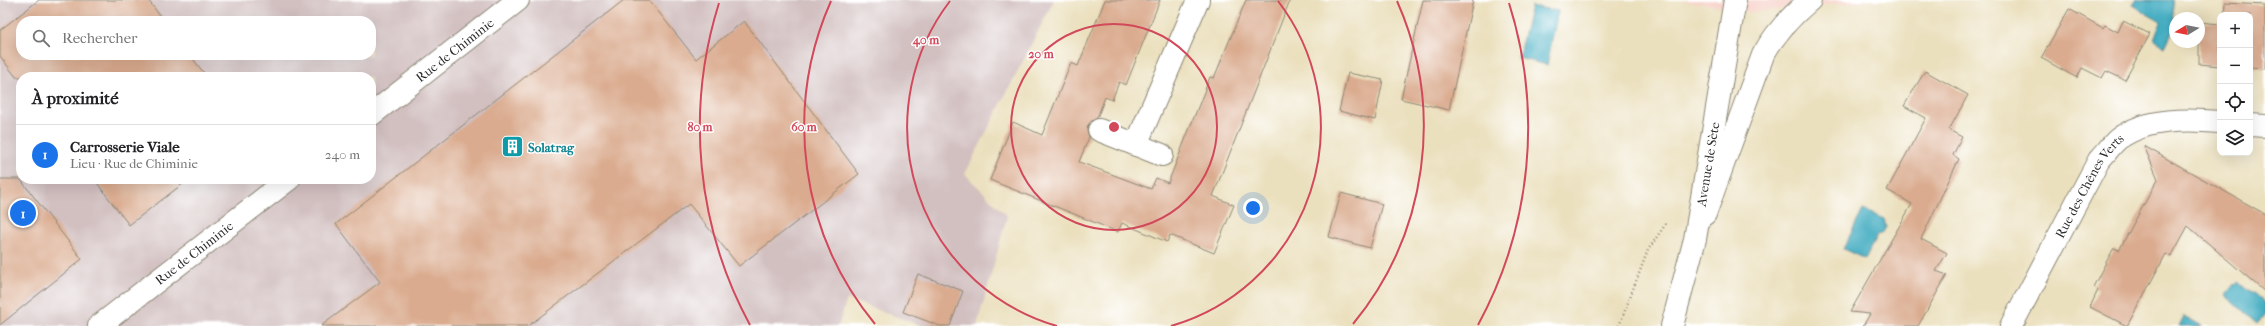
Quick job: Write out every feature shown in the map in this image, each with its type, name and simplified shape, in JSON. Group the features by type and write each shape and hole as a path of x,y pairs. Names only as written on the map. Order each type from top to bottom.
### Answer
{"street":[{"name":"Rue de Chiminie","path":"376,111 518,0"},
{"path":"1136,145 1198,0"},
{"name":"Avenue de Sète","path":"1672,326 1695,240 1735,0"},
{"path":"1695,240 1763,55 1773,36 1810,0"},
{"name":"Rue des Chênes Verts","path":"2011,326 2099,160 2119,139 2140,128 2173,121 2217,122"},
{"path":"2253,124 2265,126"},
{"path":"1099,130 1162,155"},
{"name":"Rue de Chiminie","path":"99,326 283,184"}],"path":[{"path":"1619,326 1648,250 1670,216"}],"shaded area":[{"path":"0,0 1054,0 965,174 1007,216 977,326 923,326 847,299 838,326 0,326"},
{"path":"1680,0 1881,0 1751,12"}],"water":[{"path":"2136,0 2172,0 2173,12 2169,12 2169,39 2165,47 2154,40 2161,21 2133,5"},
{"path":"1531,6 1558,11 1547,65 1518,58"},
{"path":"1863,210 1884,219 1886,227 1882,234 1877,235 1865,259 1843,249"},
{"path":"2238,281 2265,304 2265,314 2257,323 2225,295"},
{"path":"2184,316 2202,326 2179,326"}],"building":[{"path":"39,0 148,0 160,16 18,16"},
{"path":"624,0 649,0 696,59 744,21 859,174 739,266 689,204 528,326 321,326 380,282 336,224"},
{"path":"1105,0 1160,0 1126,85 1119,82 1112,100 1105,97 1097,118 1088,125 1087,131 1089,137 1079,162 1151,189 1156,178 1168,183 1210,77 1214,78 1246,0 1290,0 1213,196 1234,205 1214,253 1170,235 1167,242 1122,223 1118,232 990,180 1013,122 1042,135 1071,63 1078,66"},
{"path":"1423,0 1473,0 1449,110 1401,99"},
{"path":"2225,3 2265,5 2265,69 2253,68 2253,12 2224,12"},
{"path":"2069,9 2103,28 2105,25 2118,32 2123,21 2150,34 2125,80 2106,71 2102,78 2082,68 2077,78 2041,58"},
{"path":"16,18 16,60 194,60 203,72 16,72 16,77 0,56 0,30"},
{"path":"2205,23 2217,24 2217,66 2199,64 2199,48 2205,48"},
{"path":"1925,71 1968,95 1949,130 1962,137 1953,155 1959,159 1921,239 1947,253 1936,271 1947,275 1918,326 1863,326 1870,314 1850,312 1912,204 1887,190 1926,118 1904,106"},
{"path":"1348,73 1383,80 1375,120 1339,111"},
{"path":"2144,146 2265,214 2265,292 2188,226 2171,257 2166,254 2127,326 2090,307 2098,290 2093,287 2104,266 2114,248 2119,250 2158,179"},
{"path":"0,179 16,179 16,184 24,184 82,259 0,325"},
{"path":"98,184 182,184 129,225"},
{"path":"1341,193 1382,204 1370,248 1329,237"},
{"path":"918,274 963,291 950,326 940,326 903,312"}],"place":[{"name":"Solatrag","path":"512,147"},
{"name":"Carrosserie Viale","path":"23,213"}]}
